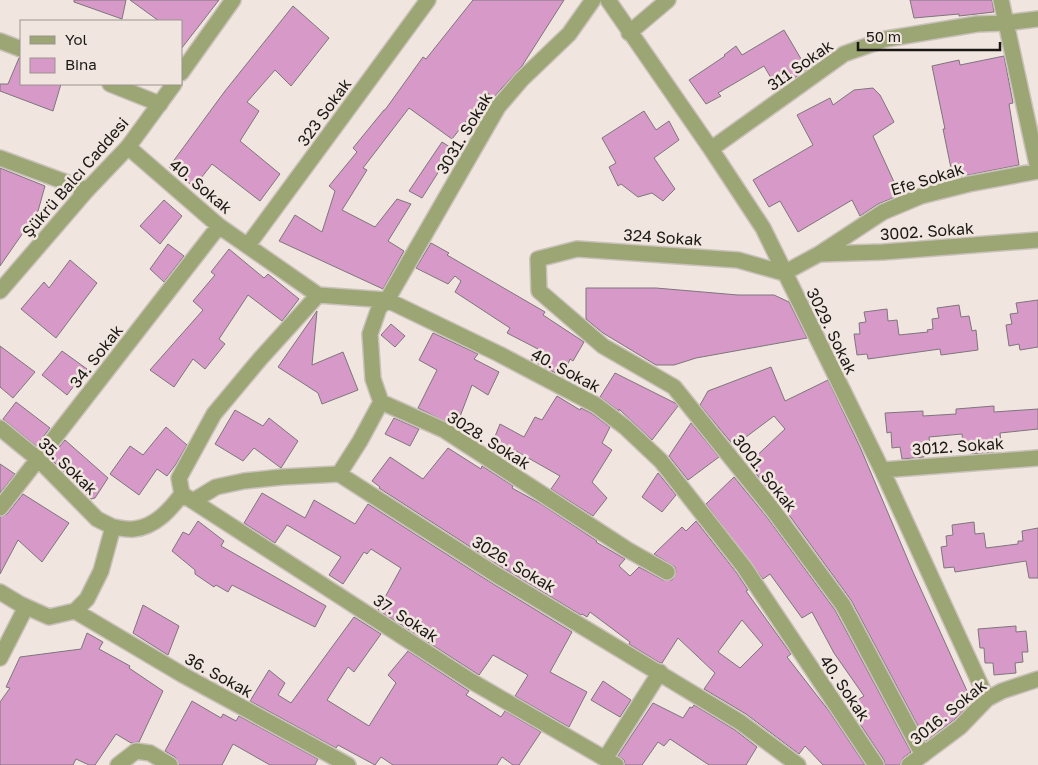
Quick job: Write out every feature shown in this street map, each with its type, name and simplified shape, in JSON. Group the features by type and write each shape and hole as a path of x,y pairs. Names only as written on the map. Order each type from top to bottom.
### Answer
{"street":[{"path":"182,72 233,0"},
{"name":"323 Sokak","path":"248,245 428,0"},
{"name":"3031. Sokak","path":"387,300 498,107 522,79 569,34 593,0"},
{"name":"3029. Sokak","path":"608,0 763,228 882,470 987,700"},
{"path":"629,32 668,0"},
{"path":"1001,0 1038,170"},
{"name":"311 Sokak","path":"711,149 844,54 886,39 977,24 1038,19"},
{"path":"0,41 20,49"},
{"path":"112,85 160,104"},
{"name":"Şükrü Balcı Caddesi","path":"0,291 5,277 128,147 173,85"},
{"name":"40. Sokak","path":"128,147 219,226 318,295 387,300 499,354 596,406 633,433 661,461 744,567 876,765"},
{"path":"0,158 87,190"},
{"name":"Efe Sokak","path":"784,273 819,254 883,212 921,196 1038,170"},
{"name":"34. Sokak","path":"0,508 219,226"},
{"name":"3002. Sokak","path":"819,254 883,252 1038,240"},
{"name":"324 Sokak","path":"538,259 577,249 597,250 738,260 784,273"},
{"name":"3001. Sokak","path":"538,259 539,291 603,346 674,387 773,510 843,605 923,755"},
{"path":"188,498 179,478 214,414 260,359 318,295"},
{"path":"0,592 49,616 75,611 87,599 101,571 113,528 135,529 155,521 188,498 216,487 244,481 339,474 360,441 381,402 373,379 370,334 379,308 387,300"},
{"name":"3028. Sokak","path":"381,402 444,430 628,550 667,572"},
{"name":"35. Sokak","path":"0,428 39,460 97,519 113,528"},
{"name":"3012. Sokak","path":"882,470 1038,458"},
{"name":"3026. Sokak","path":"339,474 495,574 740,722 798,765"},
{"name":"37. Sokak","path":"188,498 471,681 610,762"},
{"path":"0,658 26,606"},
{"name":"36. Sokak","path":"75,611 183,675 348,765"},
{"path":"610,762 660,672"},
{"name":"3016. Sokak","path":"909,765 960,727 987,700 1002,691 1038,679"},
{"path":"118,765 136,751 150,752 170,765"}],"building":[{"path":"74,0 126,0 122,19 74,2"},
{"path":"130,0 219,0 182,48 182,20 158,20"},
{"path":"473,0 564,0 522,66 492,99 488,93 452,139 409,108 363,168 367,170 342,210 375,227 397,199 411,204 388,241 404,251 383,289 279,241 295,215 322,232 335,191 329,186 357,152 353,148 385,110 423,57 426,59"},
{"path":"910,0 992,0 994,12 914,18"},
{"path":"293,6 329,38 291,86 275,70 247,102 259,111 240,141 280,174 260,201 212,164 194,187 169,167 225,91"},
{"path":"784,30 807,69 778,90 764,66 718,93 721,96 706,104 689,80 725,56 736,46 742,55"},
{"path":"1004,56 1013,103 1009,104 1019,165 953,178 932,66 959,60 960,65"},
{"path":"20,58 20,85 61,85 53,111 0,91 0,84 8,84"},
{"path":"873,88 880,95 894,122 873,136 900,195 878,204 860,216 852,200 798,232 780,201 769,207 753,180 813,145 797,115 830,98 833,105 854,90"},
{"path":"644,111 656,130 669,121 679,140 654,158 675,189 663,201 652,193 638,197 621,184 618,186 609,167 616,163 602,138"},
{"path":"442,142 453,149 422,198 409,191"},
{"path":"0,168 45,186 33,229 27,227 0,266"},
{"path":"164,200 182,216 160,244 140,226"},
{"path":"431,243 449,253 447,255 545,312 543,315 584,342 573,361 570,359 563,377 531,360 538,349 507,333 510,328 455,292 461,281 455,276 448,284 416,268"},
{"path":"168,244 184,256 164,282 150,269"},
{"path":"229,249 264,278 268,274 299,299 282,321 248,295 219,339 225,344 205,369 193,359 174,387 150,370 203,310 193,301 215,275 211,272"},
{"path":"70,260 97,283 56,338 21,309 44,282 49,288"},
{"path":"586,288 656,288 738,295 774,295 789,302 807,338 696,358 674,365 656,365 603,333 586,319"},
{"path":"1038,300 1038,347 1020,350 1019,344 1009,346 1006,325 1012,324 1010,314 1018,313 1016,303"},
{"path":"959,305 961,317 969,316 972,331 976,330 978,350 941,355 940,349 868,359 867,354 857,355 854,334 860,334 859,323 866,322 864,312 887,309 888,321 897,320 899,335 928,332 927,330 933,329 932,319 939,318 937,308"},
{"path":"317,311 312,365 343,352 358,390 322,404 318,393 278,367"},
{"path":"391,324 405,336 395,347 381,335"},
{"path":"433,333 478,354 474,359 499,372 488,395 472,385 456,427 418,408 437,370 419,360"},
{"path":"0,346 35,372 13,398 0,387"},
{"path":"62,351 87,369 67,395 42,375"},
{"path":"771,367 785,401 828,380 860,447 913,572 972,702 954,720 926,741 851,600 781,504 748,464 785,429 774,416 734,446 700,405 708,391"},
{"path":"615,373 678,406 652,440 619,409 619,411 600,397"},
{"path":"557,396 580,410 581,408 591,413 610,427 602,443 612,450 592,482 607,498 593,516 551,489 560,476 516,451 511,462 490,449 500,424 524,437 535,417 542,420"},
{"path":"16,402 50,428 36,446 3,419"},
{"path":"994,406 994,412 1038,409 1038,429 1000,433 1001,443 994,443 994,452 972,454 971,443 963,444 962,434 929,437 930,447 923,447 924,457 902,459 900,447 892,448 891,432 887,433 885,413 923,411 923,416 956,414 956,409"},
{"path":"235,410 263,426 269,418 298,441 281,468 254,448 243,461 215,444"},
{"path":"394,418 419,429 410,446 385,434"},
{"path":"691,423 719,457 688,480 669,456"},
{"path":"166,427 187,445 167,476 157,469 139,495 110,474 130,446 143,455"},
{"path":"65,440 108,478 95,498 91,499 50,458"},
{"path":"448,448 481,469 482,466 513,486 512,488 541,504 596,542 625,559 619,566 630,576 639,567 663,580 672,580 676,572 675,567 654,554 682,527 686,531 696,521 736,572 748,590 746,591 791,654 787,657 829,711 865,765 823,765 805,746 799,754 746,714 704,689 715,673 678,638 662,663 660,663 629,644 630,642 590,612 587,617 581,615 500,566 379,488 372,481 390,457 423,479","holes":["742,620 763,645 740,668 718,652"]},
{"path":"0,464 15,474 0,493"},
{"path":"658,473 676,495 662,512 642,497"},
{"path":"734,477 766,516 835,610 911,752 903,758 900,765 885,765 884,760 848,706 864,696 834,653 812,612 802,618 770,574 763,579 706,504"},
{"path":"262,493 305,518 314,500 355,524 368,504 572,632 550,672 587,692 569,727 515,696 528,675 493,655 479,675 378,610 401,568 371,549 367,554 364,552 343,584 329,575 341,557 287,525 275,543 244,523"},
{"path":"23,494 69,523 42,562 18,540 0,574 0,517 7,514"},
{"path":"198,521 224,541 221,546 326,606 315,627 232,585 228,592 216,585 214,587 195,574 195,570 172,551 183,532 189,535"},
{"path":"974,522 975,534 984,533 986,548 1018,544 1018,541 1023,541 1022,531 1038,528 1038,578 1029,578 1026,561 955,572 954,567 944,568 941,547 947,546 946,536 953,535 952,525"},
{"path":"143,605 179,626 168,655 133,633"},
{"path":"354,617 381,634 354,672 348,667 327,700 369,726 396,683 388,675 408,651 469,691 466,695 501,717 505,711 541,732 519,765 513,765 502,757 497,765 393,765 381,757 375,765 338,745 336,748 250,701 269,670 285,683 278,695 291,703"},
{"path":"1016,626 1016,632 1026,631 1028,652 1022,652 1023,662 1015,663 1016,673 994,675 993,663 985,663 984,648 980,648 978,629"},
{"path":"87,633 103,642 99,649 130,666 129,668 163,691 139,742 131,743 116,734 95,765 89,765 76,759 73,765 0,765 0,702 10,688 6,687 20,657 81,649"},
{"path":"603,681 631,700 620,717 591,700"},
{"path":"192,701 221,718 223,714 236,721 239,716 318,759 315,765 270,765 233,744 222,765 179,765 175,757 165,751"},
{"path":"653,703 683,718 690,707 692,708 694,705 735,730 757,747 746,765 709,765 670,739 664,746 658,742 642,765 625,765 624,760 618,756"}]}
